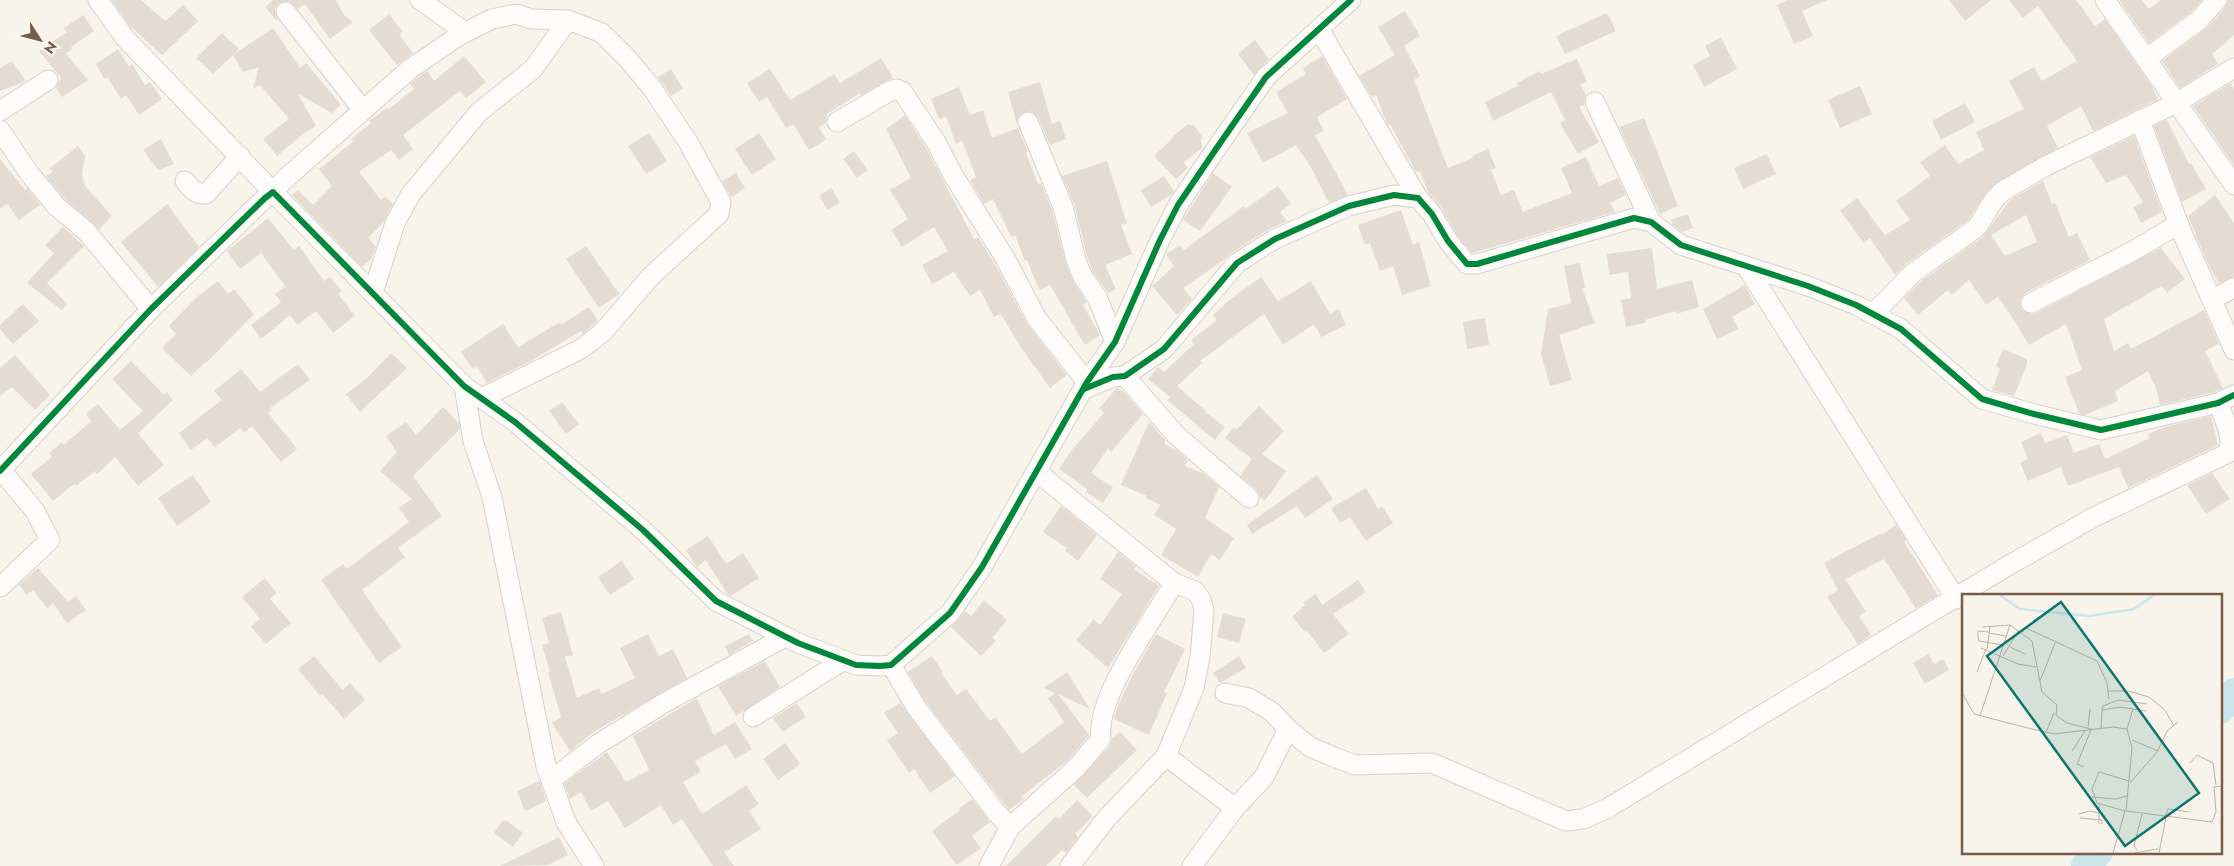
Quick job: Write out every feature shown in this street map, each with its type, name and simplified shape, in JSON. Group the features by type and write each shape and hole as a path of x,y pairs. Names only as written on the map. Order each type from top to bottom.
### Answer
{"street":[{"path":"98,0 125,38 464,386 515,422 642,530 716,601 785,637 856,665 880,666 891,665 950,613 982,567 1038,472 1061,426 1115,342 1160,240 1178,205 1266,77 1352,0"},
{"path":"420,0 465,32"},
{"path":"522,0 531,19"},
{"path":"2105,0 2176,103 2233,181"},
{"path":"2146,59 2199,20 2217,0"},
{"path":"286,12 363,110"},
{"path":"0,587 50,540 35,511 1,471 151,309 264,198 410,69 465,32 492,19 516,14 531,19 568,20 602,33 627,58 652,88 688,142 721,202 719,214 651,276 603,332 581,349 482,398"},
{"path":"373,293 395,223 411,194 479,112 533,68 568,20"},
{"path":"1320,29 1418,198 1432,214 1448,242 1466,264 1477,264 1634,218 1651,222 1681,245 1808,286 1873,314 1901,329 1982,399 2101,430 2226,399 2234,442 2228,453 2094,517 2004,568 1964,594"},
{"path":"1873,314 1913,274 1976,228 1997,196 2003,191 2046,166 2176,103 2234,68"},
{"path":"0,111 48,80"},
{"path":"838,122 890,91 897,89 902,91 936,142 953,175 1005,258 1037,319 1086,386"},
{"path":"1595,102 1651,222"},
{"path":"2140,120 2179,224 2234,350"},
{"path":"1028,122 1063,207 1076,260 1083,277 1097,297 1115,342"},
{"path":"0,130 29,173 51,199 86,231 151,309"},
{"path":"185,181 191,189 201,195 206,194 240,156"},
{"path":"1086,386 1113,377 1125,376 1164,349 1237,263 1275,238 1349,206 1394,194 1418,198"},
{"path":"2031,302 2131,252 2179,224"},
{"path":"1746,266 1956,599"},
{"path":"2212,299 2234,288"},
{"path":"1125,376 1176,436 1249,498"},
{"path":"464,386 473,441 492,497 546,766 566,822 594,866"},
{"path":"1038,472 1174,583 1194,592 1201,599 1204,610 1200,658 1194,688 1166,756 1106,819 1070,866"},
{"path":"989,866 1010,827 1075,769 1101,739 1100,730 1109,696 1136,646 1174,583"},
{"path":"1225,693 1249,698 1272,712 1288,729 1310,747 1355,765 1432,763 1566,821 1583,819 1608,808 1962,595"},
{"path":"551,780 598,744 664,703 785,637"},
{"path":"752,716 844,660"},
{"path":"891,665 916,707 996,812 1010,827"},
{"path":"1192,866 1235,808 1264,777 1288,729"},
{"path":"1166,756 1235,808"}],"building":[{"path":"112,0 141,0 165,21 183,5 198,21 162,55 129,25"},
{"path":"273,0 336,0 344,15 353,22 330,39 305,4 298,9 290,1 279,3 275,8 277,21 265,7"},
{"path":"1788,0 1827,0 1802,11 1813,36 1794,44 1777,5"},
{"path":"1949,0 1991,0 1965,21"},
{"path":"2009,0 2076,0 2095,26 2105,19 2151,85 2158,99 2093,131 2081,106 2047,126 2058,148 1996,183 1986,193 1968,220 1906,264 1895,275 1870,238 1864,243 1840,211 1857,198 1885,235 1910,220 1896,201 1930,176 1920,162 1945,145 1958,164 1984,150 1976,132 2024,109 2009,81 2034,67 2042,81 2077,61 2038,6 2023,18"},
{"path":"2119,0 2142,0 2149,9 2161,0 2202,0 2191,12 2149,43"},
{"path":"2228,0 2234,0 2234,35 2212,54 2218,64 2180,88 2162,61 2207,28 2225,8"},
{"path":"1405,11 1420,36 1404,46 1420,76 1414,80 1448,168 1473,158 1472,156 1488,149 1496,168 1491,170 1501,195 1514,190 1523,212 1572,193 1561,168 1586,157 1599,186 1618,178 1626,195 1610,203 1615,212 1472,253 1457,235 1441,207 1428,192 1420,171 1416,172 1390,124 1388,125 1376,95 1372,97 1359,76 1395,55 1378,27"},
{"path":"1607,13 1616,31 1565,54 1556,36"},
{"path":"389,14 403,32 399,35 413,53 397,65 369,30"},
{"path":"83,15 94,31 71,47 72,49 66,54 88,80 62,97 56,88 61,78 39,51 67,32 64,28"},
{"path":"273,28 300,68 306,63 341,105 332,113 298,94 316,126 304,133 277,156 263,139 289,119 260,85 253,88 259,67 243,72 233,55"},
{"path":"222,33 239,49 213,74 196,58"},
{"path":"1721,37 1737,69 1704,87 1693,65 1710,56 1705,46"},
{"path":"1255,40 1269,59 1254,75 1238,54"},
{"path":"118,49 129,67 132,64 145,85 150,82 162,99 139,115 126,95 121,99 107,77 104,79 96,64"},
{"path":"464,56 486,82 466,98 460,91 403,135 413,149 399,160 391,150 359,172 381,200 385,196 393,204 383,223 368,238 376,247 372,258 362,267 292,195 298,190 313,205 332,186 319,169 354,141 351,139 371,123 369,121 387,108 388,110 414,89 410,84 417,78 427,71 434,81"},
{"path":"1322,56 1347,99 1317,117 1324,131 1315,135 1348,195 1329,203 1312,169 1296,145 1263,163 1247,133 1288,113 1276,92 1306,74 1303,68"},
{"path":"881,58 893,78 861,95 860,93 827,114 826,123 819,127 826,140 809,150 793,124 786,128 767,97 759,102 747,83 770,69 790,100 834,74 840,83"},
{"path":"1577,59 1587,82 1580,84 1586,95 1584,105 1579,107 1599,142 1578,154 1560,123 1565,120 1551,92 1493,121 1485,102 1518,86 1517,83 1540,71 1541,74"},
{"path":"12,61 26,81 0,91 0,68"},
{"path":"671,69 683,88 671,96 658,77"},
{"path":"1040,82 1052,124 1060,121 1066,139 1050,145 1038,117 1030,111 1019,115 1017,125 1008,92"},
{"path":"2231,83 2234,89 2234,165 2193,106"},
{"path":"1860,86 1872,114 1840,128 1828,100"},
{"path":"959,87 970,115 983,110 992,138 1018,128 1038,184 1041,183 1052,210 1066,264 1074,283 1087,302 1083,305 1100,335 1085,345 1050,285 1039,290 1015,235 1011,237 993,199 984,204 970,180 976,177 962,141 956,144 946,117 939,119 931,99"},
{"path":"1965,103 1975,122 1941,140 1932,121"},
{"path":"905,115 926,148 974,239 978,237 995,264 1027,324 1067,375 1050,388 1020,346 1001,314 994,317 980,290 970,296 954,272 932,284 922,265 948,251 934,227 902,247 891,230 908,219 890,190 911,178 886,129"},
{"path":"1644,118 1678,206 1660,214 1619,127"},
{"path":"2167,120 2189,164 2191,163 2206,189 2182,202 2154,126"},
{"path":"1188,124 1190,126 1193,124 1203,138 1201,140 1202,148 1183,163 1188,168 1176,179 1154,156"},
{"path":"649,133 667,161 646,174 628,146"},
{"path":"759,133 776,159 752,175 735,149"},
{"path":"2134,136 2162,212 2141,223 2133,207 2143,202 2126,175 2106,183 2090,157"},
{"path":"161,139 174,164 158,170 143,150"},
{"path":"78,146 85,156 82,174 85,186 112,216 99,229 64,198 46,176 53,172 50,168"},
{"path":"854,151 868,170 857,178 843,159"},
{"path":"1767,154 1776,174 1743,189 1734,168"},
{"path":"0,159 40,205 19,220 7,204 0,209"},
{"path":"1107,161 1127,223 1121,225 1132,254 1105,265 1116,289 1108,293 1093,272 1074,204 1062,176"},
{"path":"736,173 745,188 731,197 722,181"},
{"path":"1213,173 1232,187 1200,231 1183,220"},
{"path":"1164,176 1174,191 1171,195 1151,207 1141,190"},
{"path":"2043,181 2052,204 2055,203 2069,237 2077,233 2090,260 2025,293 2020,302 2021,309 2030,314 2036,313 2161,248 2185,279 2167,293 2162,286 2104,319 2114,351 2128,343 2131,349 2204,310 2219,344 2205,351 2223,388 2214,392 2160,405 2156,388 2148,371 2115,391 2118,401 2085,415 2079,413 2065,377 2082,370 2066,324 2029,345 1998,297 1986,305 1969,280 1952,295 1948,290 1918,315 1904,298 1920,282 1983,237 2010,200","holes":["2026,215 2037,242 2005,256 1991,235"]},
{"path":"1278,186 1291,204 1280,212 1287,221 1269,229 1231,253 1224,260 1183,288 1192,299 1177,315 1152,286 1174,266 1166,254 1180,245 1184,250 1244,206 1245,209"},
{"path":"831,188 840,202 828,210 819,196"},
{"path":"2215,195 2234,223 2234,277 2219,283 2208,264 2188,216"},
{"path":"167,204 199,247 158,287 121,242"},
{"path":"1401,210 1413,245 1419,242 1431,286 1402,295 1393,266 1380,271 1370,243 1365,245 1358,225"},
{"path":"1688,214 1693,228 1682,232 1673,225 1671,220"},
{"path":"268,218 294,250 299,246 324,281 330,277 342,291 338,294 355,316 333,333 316,311 297,325 290,315 261,339 251,325 281,302 275,294 285,286 261,253 240,269 227,251"},
{"path":"63,227 84,246 47,283 67,304 62,310 27,283 54,253 45,245"},
{"path":"586,246 619,294 599,308 566,259"},
{"path":"1652,248 1657,289 1692,280 1699,307 1676,314 1676,311 1645,320 1645,323 1626,327 1621,300 1631,298 1628,272 1609,275 1607,254"},
{"path":"1580,263 1585,288 1582,288 1595,323 1559,335 1572,380 1550,386 1541,354 1548,309 1571,303 1564,266"},
{"path":"1261,277 1278,301 1311,281 1330,314 1339,309 1346,325 1321,337 1314,324 1283,345 1264,314 1200,361 1202,363 1177,386 1205,412 1225,427 1215,440 1167,400 1170,397 1148,379 1158,367 1164,372 1194,344 1191,340 1217,320 1213,315 1232,298"},
{"path":"218,281 228,294 234,289 254,314 191,376 162,348 176,334 169,326 197,297"},
{"path":"1745,285 1755,304 1732,317 1738,329 1717,339 1703,309"},
{"path":"23,304 39,321 13,344 0,329 0,325"},
{"path":"589,307 598,321 583,334 581,331 527,363 487,383 477,366 473,369 461,352 503,324 518,347 560,322 561,325"},
{"path":"1485,318 1489,345 1467,349 1463,322"},
{"path":"2003,349 2027,359 2027,364 2014,396 1992,390 2000,369 1996,366"},
{"path":"391,353 407,368 360,412 346,394 367,378"},
{"path":"15,355 50,395 35,410 12,387 0,396 0,368"},
{"path":"131,361 164,395 167,392 173,400 138,433 164,465 138,486 115,457 97,474 95,471 76,486 74,484 53,501 31,474 52,457 49,453 62,442 64,445 91,421 86,414 98,404 120,430 143,411 112,379"},
{"path":"298,364 310,380 270,408 272,410 268,413 297,449 281,462 252,426 244,433 240,428 215,447 207,438 191,450 179,433 222,400 214,391 241,369 260,392"},
{"path":"1117,388 1124,392 1143,414 1111,452 1108,448 1091,473 1113,487 1103,503 1086,492 1087,489 1059,469 1071,451 1104,413 1099,408"},
{"path":"562,402 579,424 566,434 549,411"},
{"path":"1259,406 1284,431 1262,454 1286,471 1265,501 1260,497 1256,489 1240,476 1252,459 1225,438 1234,427 1236,430"},
{"path":"443,407 459,423 460,429 413,476 442,516 398,548 405,557 362,590 402,647 379,663 321,580 343,564 347,569 409,522 399,508 412,499 380,471 397,452 386,436 406,422 416,435"},
{"path":"2211,416 2218,445 2128,488 2119,467 2068,486 2061,467 2028,481 2020,463 2028,459 2021,442 2041,433 2045,443 2067,435 2074,453 2099,444 2105,459 2150,438 2148,434 2165,427"},
{"path":"1149,422 1166,441 1164,444 1176,450 1188,460 1185,466 1204,474 1219,487 1205,518 1234,538 1220,560 1211,554 1198,577 1161,555 1176,529 1154,515 1160,505 1146,498 1147,496 1121,485"},
{"path":"2212,473 2230,499 2206,514 2187,485"},
{"path":"193,475 211,502 177,526 158,498"},
{"path":"1317,475 1333,499 1305,518 1297,506 1252,534 1247,525"},
{"path":"1366,488 1378,509 1382,506 1393,523 1366,541 1350,517 1340,523 1331,508"},
{"path":"1061,506 1097,535 1078,561 1065,551 1067,548 1043,532"},
{"path":"1896,525 1906,540 1904,542 1938,595 1916,608 1884,559 1845,579 1866,612 1859,616 1871,635 1858,644 1827,597 1838,590 1824,563 1881,533 1882,535"},
{"path":"708,536 726,564 743,553 759,578 731,596 728,595 706,560 697,567 686,550"},
{"path":"1118,552 1136,567 1134,569 1159,586 1108,668 1076,640 1094,619 1100,625 1122,594 1100,579"},
{"path":"622,561 634,579 610,595 598,577"},
{"path":"38,568 68,602 76,596 86,610 67,623 53,603 47,608 33,590 27,595 19,585"},
{"path":"265,578 277,593 270,599 291,623 266,644 251,627 260,619 242,597"},
{"path":"1358,580 1366,592 1333,614 1349,634 1324,653 1307,631 1305,632 1292,617 1305,605 1303,602 1316,594 1322,605"},
{"path":"984,600 1007,620 992,638 996,641 981,656 951,627 965,611 971,616"},
{"path":"561,612 573,655 565,657 577,698 599,688 602,694 635,678 620,648 648,634 659,656 673,649 687,678 595,731 570,751 552,723 561,717 542,645 549,643 542,618"},
{"path":"1223,613 1246,619 1239,643 1217,637"},
{"path":"749,634 753,641 729,655 725,646"},
{"path":"1156,634 1185,649 1164,692 1167,693 1149,735 1114,719 1132,676"},
{"path":"1928,654 1934,664 1943,659 1949,670 1925,684 1913,663"},
{"path":"314,656 343,690 350,683 365,700 344,719 322,694 320,696 298,669"},
{"path":"932,656 943,672 941,673 957,695 966,689 990,721 995,717 1022,754 1064,722 1048,698 1055,693 1043,688 1067,672 1090,709 1058,694 1089,735 1067,761 1022,796 1024,799 1009,810 925,701 908,672"},
{"path":"1239,656 1246,668 1220,683 1213,673"},
{"path":"765,661 780,687 736,716 718,686"},
{"path":"697,698 714,735 735,722 752,749 735,759 726,744 695,761 701,772 683,782 702,814 746,785 759,804 749,811 761,829 724,852 734,866 713,866 682,819 673,825 661,805 625,828 608,801 591,811 581,792 570,799 564,784 607,752 626,782 649,770 633,736"},
{"path":"797,703 806,717 783,732 773,718"},
{"path":"900,703 955,776 930,793 914,769 909,773 887,740 898,733 884,713"},
{"path":"1120,732 1137,750 1087,798 1074,785 1110,746 1112,738"},
{"path":"785,743 800,764 778,780 763,759"},
{"path":"540,781 546,801 525,811 517,791"},
{"path":"972,799 990,822 972,836 981,848 957,865 932,831"},
{"path":"1077,800 1093,816 1075,834 1078,837 1066,853 1062,850 1046,866 1006,866 1056,816 1059,819"},
{"path":"502,821 507,821 523,833 513,847 494,833"},
{"path":"559,837 568,855 548,865 500,866"}],"waterway":[{"path":"2222,707 2234,693"},
{"path":"2086,866 2096,854"}],"cycle path":[{"path":"0,471 151,309 273,192 464,386 515,422 643,530 716,601 798,643 856,665 891,665 950,613 982,567 1087,382 1115,342 1160,240 1178,205 1216,149 1266,77 1351,0"},
{"path":"1084,389 1113,377 1125,376 1164,349 1237,263 1275,239 1349,206 1394,195 1418,198 1432,214 1448,241 1467,264 1477,264 1634,218 1651,222 1681,245 1808,286 1856,305 1901,329 1982,399 2101,430 2218,403 2234,395"}]}
